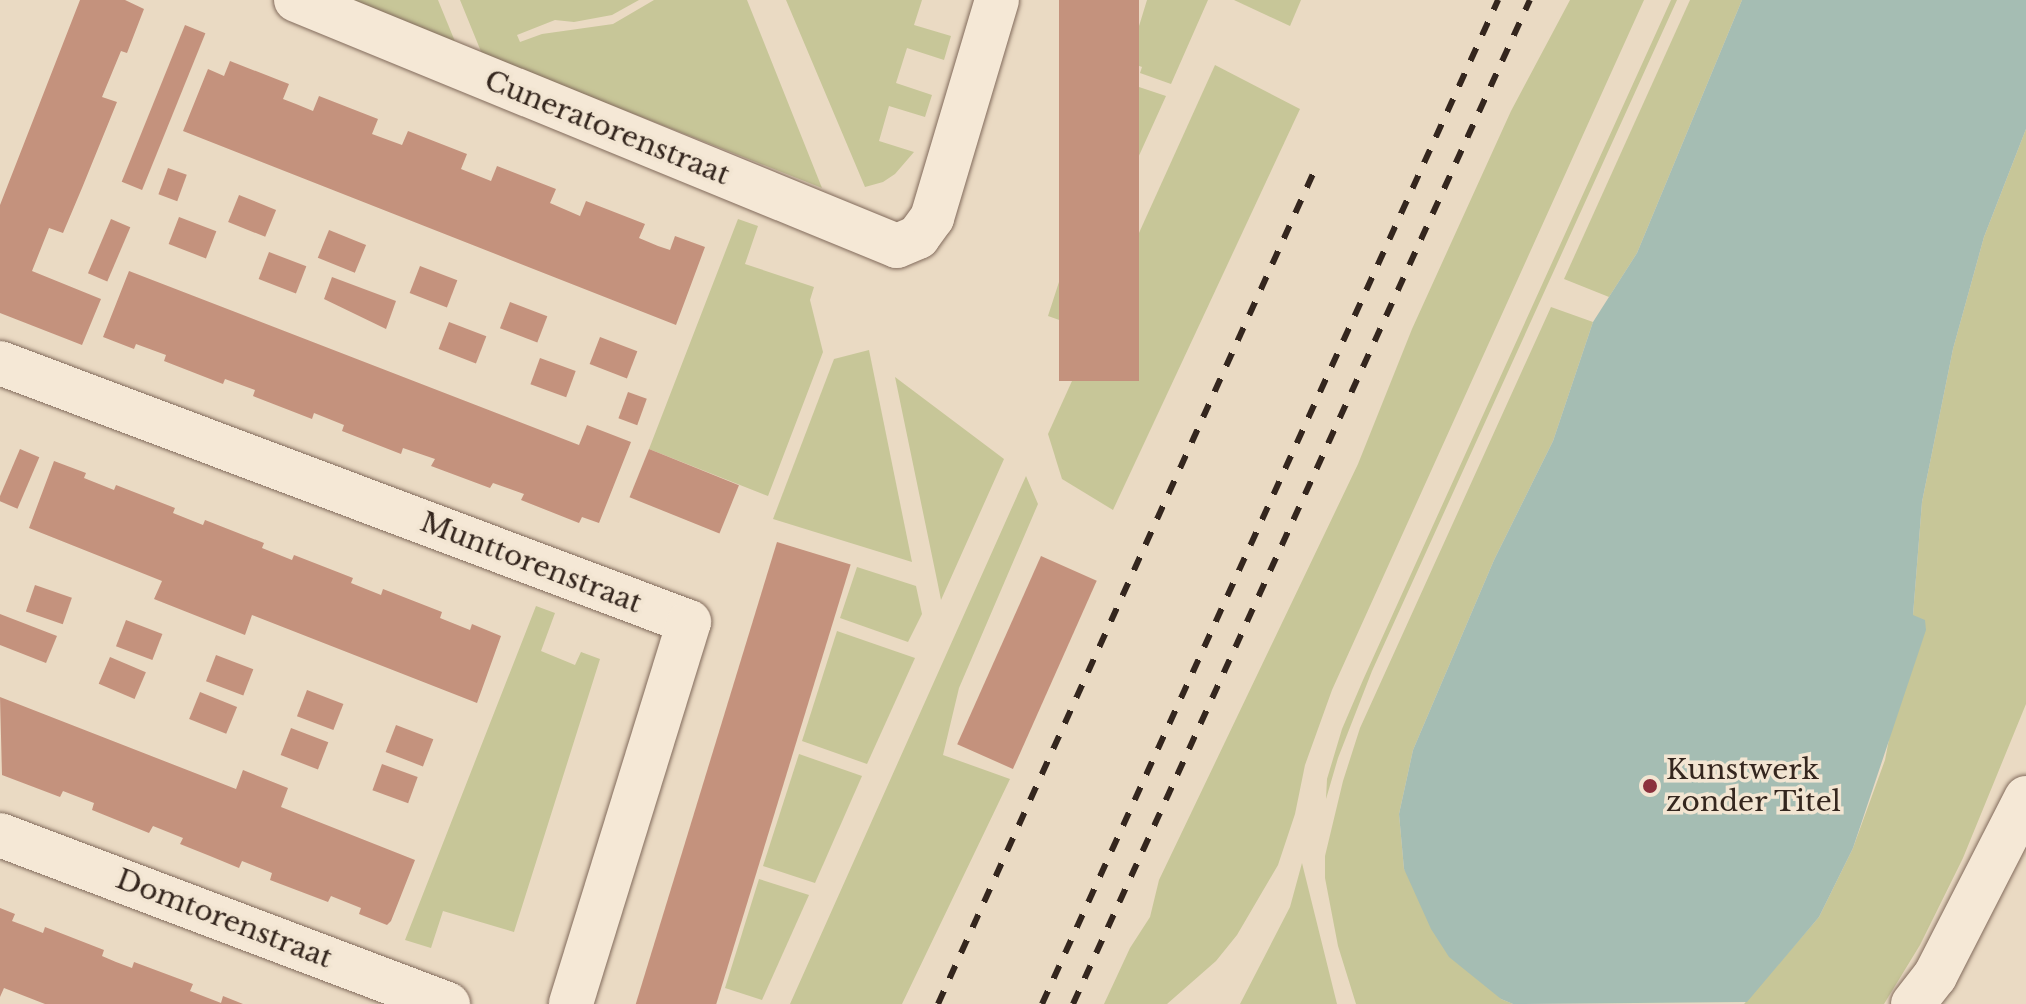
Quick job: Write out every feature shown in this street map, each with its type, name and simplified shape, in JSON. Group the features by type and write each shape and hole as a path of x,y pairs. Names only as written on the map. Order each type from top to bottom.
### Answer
{"street":[{"name":"Cuneratorenstraat","path":"296,0 897,246 918,237 932,218 997,0"},
{"name":"Munttorenstraat","path":"0,363 689,622 571,1004"},
{"path":"1913,1004 1935,976 2026,798"},
{"name":"Domtorenstraat","path":"0,835 448,1004"}],"green space":[{"path":"344,0 438,0 456,44"},
{"path":"460,0 639,0 612,15 574,22 555,20 517,35 520,42 542,34 613,24 654,0 747,0 822,188 482,54"},
{"path":"786,0 922,0 914,25 951,36 944,60 907,48 896,83 932,95 925,117 889,106 879,141 914,152 895,174 883,182 865,187"},
{"path":"1147,0 1208,0 1171,84 1140,73 1142,67 1128,62"},
{"path":"1234,0 1301,0 1290,26"},
{"path":"1570,0 1644,0 1332,690 1305,765 1295,814 1278,865 1237,935 1216,961 1167,1004 1104,1004 1130,948 1150,917 1159,880 1358,464 1412,329 1511,111"},
{"path":"1671,0 1677,0 1372,671 1338,758 1326,799 1327,779 1342,729 1363,680"},
{"path":"1690,0 1742,0 1637,253 1609,297 1564,279"},
{"path":"1215,65 1300,109 1113,510 1062,479 1048,434"},
{"path":"1136,86 1166,96 1118,202 1101,197 1103,189 1090,184 1117,99 1130,103"},
{"path":"2026,129 2026,704 1963,858 1920,945 1884,1004 1744,1004 1819,917 1853,848 1885,760 1913,615 1922,502 1953,349 1984,237"},
{"path":"1097,209 1113,214 1065,322 1048,316 1079,220 1092,225"},
{"path":"738,219 758,226 745,264 814,287 810,300 823,352 768,496 649,449"},
{"path":"1551,307 1593,322 1553,441 1494,560 1413,750 1399,814 1404,869 1501,999 1513,1004 1356,1004 1338,946 1325,878 1325,856 1343,781 1360,728"},
{"path":"869,350 912,562 773,519 834,359"},
{"path":"895,377 1004,459 941,600 937,580"},
{"path":"1026,476 1038,504 959,688 943,755 1010,779 902,1004 790,1004"},
{"path":"857,567 916,586 922,614 908,642 840,618"},
{"path":"536,606 555,613 541,651 575,665 581,652 600,659 514,932 443,911 431,948 405,940"},
{"path":"837,631 915,658 867,764 802,741"},
{"path":"799,754 862,776 815,883 763,866"},
{"path":"1302,863 1337,1004 1240,1004 1290,907"},
{"path":"759,879 809,895 762,1000 725,988"}],"shaded area":[{"path":"1742,0 2026,0 2026,129 1984,237 1953,349 1922,502 1913,615 1925,620 1926,630 1853,848 1819,917 1747,1002 1513,1004 1501,999 1449,957 1431,929 1404,869 1399,814 1413,750 1494,560 1553,441 1593,322 1637,253"}],"building":[{"path":"80,0 125,0 144,9 127,53 121,51 102,97 117,102 63,233 49,228 32,271 101,299 82,345 0,313 0,205"},
{"path":"1059,0 1139,0 1139,381 1059,381"},
{"path":"185,25 205,33 142,190 122,182"},
{"path":"230,61 289,84 283,99 313,111 319,96 378,119 372,134 402,145 408,131 467,154 461,169 491,181 497,166 556,189 550,203 580,216 586,201 645,224 639,238 658,246 670,250 675,236 705,247 676,325 183,131 208,69 224,76"},
{"path":"168,168 187,175 177,201 158,194"},
{"path":"239,195 276,210 265,237 228,222"},
{"path":"179,217 216,231 206,258 169,244"},
{"path":"111,219 130,227 107,282 88,273"},
{"path":"329,230 366,245 355,273 318,258"},
{"path":"269,252 306,266 296,293 259,279"},
{"path":"420,266 457,280 447,307 410,293"},
{"path":"129,271 579,445 587,425 631,442 599,523 582,517 579,523 521,500 524,494 493,483 490,488 431,466 435,459 403,448 401,454 342,431 344,425 314,413 312,419 253,396 255,390 225,379 223,384 164,361 166,355 136,344 134,349 103,337"},
{"path":"332,277 396,301 386,329 324,299"},
{"path":"510,302 547,316 537,342 500,328"},
{"path":"449,322 486,336 476,363 439,349"},
{"path":"600,337 637,351 627,378 590,364"},
{"path":"540,358 576,371 566,397 530,384"},
{"path":"628,392 647,399 637,425 618,418"},
{"path":"20,449 39,457 17,509 0,501 0,496"},
{"path":"649,449 739,485 719,534 630,497"},
{"path":"54,461 86,473 84,478 114,490 116,485 175,508 173,513 203,525 205,520 264,543 262,548 292,560 294,555 353,578 351,583 381,595 383,589 442,612 440,618 470,630 472,624 501,636 477,703 252,615 245,635 154,599 162,581 29,528"},
{"path":"777,542 851,565 716,1004 636,1004"},
{"path":"1041,556 1097,581 1013,769 957,744"},
{"path":"35,585 72,598 63,624 26,611"},
{"path":"0,614 57,636 46,663 0,645"},
{"path":"126,620 162,634 152,660 116,646"},
{"path":"216,655 253,669 243,695 206,681"},
{"path":"110,657 146,672 135,699 99,684"},
{"path":"307,690 343,704 333,730 297,716"},
{"path":"200,692 237,707 226,734 189,719"},
{"path":"0,697 236,789 243,770 288,788 281,807 415,860 391,921 387,925 359,914 361,908 331,896 328,902 270,880 272,873 242,861 239,868 180,844 183,838 153,826 149,833 92,810 94,803 63,791 60,797 2,775"},
{"path":"396,725 433,739 423,766 386,752"},
{"path":"291,728 328,742 318,769 281,755"},
{"path":"382,764 418,777 408,803 372,790"},
{"path":"0,908 15,914 12,921 43,933 45,927 104,950 102,956 116,962 132,968 134,962 193,984 190,991 221,1003 223,996 243,1004 45,1004 4,988 0,997"}],"railway":[{"path":"1042,1004 1498,0"},
{"path":"1073,1004 1530,0"},
{"path":"938,1004 1313,174"}],"place":[{"name":"Kunstwerk zonder Titel","path":"1650,786"}]}
